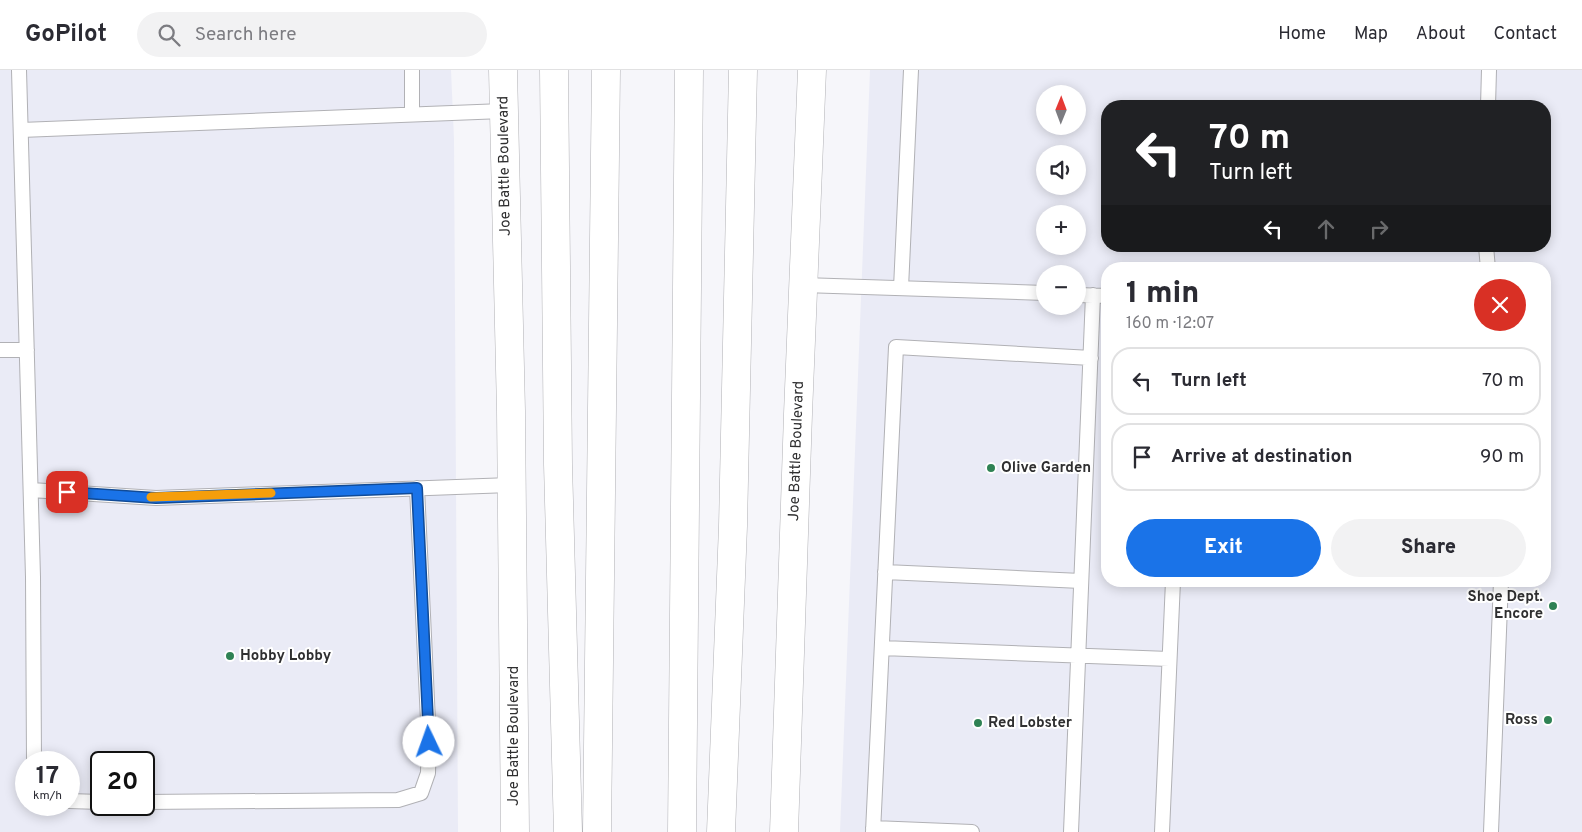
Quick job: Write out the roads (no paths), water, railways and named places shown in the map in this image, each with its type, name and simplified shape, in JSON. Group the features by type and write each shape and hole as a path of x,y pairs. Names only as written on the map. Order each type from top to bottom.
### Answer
{"main road":[{"name":"Joe Battle Boulevard","path":"502,70 512,485 515,832"},
{"path":"554,70 558,464 568,832"},
{"path":"597,832 606,70"},
{"path":"682,832 688,70"},
{"path":"721,832 733,526 743,70"},
{"name":"Joe Battle Boulevard","path":"784,832 812,70"}],"lane":[{"path":"19,70 33,577 34,751"},
{"path":"412,70 412,114"},
{"path":"901,288 911,70"},
{"path":"1488,100 1489,70"},
{"path":"21,130 504,111"},
{"path":"803,285 1036,293"},
{"path":"1086,295 1101,296"},
{"path":"1071,832 1093,295"},
{"path":"972,832 873,830 896,347 1091,358"},
{"path":"0,350 27,350"},
{"path":"31,490 156,498 512,485"},
{"path":"155,802 398,800 421,793 428,773 429,742 417,488"},
{"path":"886,572 1081,581"},
{"path":"1162,832 1172,587"},
{"path":"1491,832 1501,587"},
{"path":"882,648 1169,660"}],"place":[{"name":"Olive Garden","path":"991,468"},
{"name":"Shoe Dept. Encore","path":"1553,606"},
{"name":"Hobby Lobby","path":"230,656"},
{"name":"Ross","path":"1548,720"},
{"name":"Red Lobster","path":"978,723"}]}
